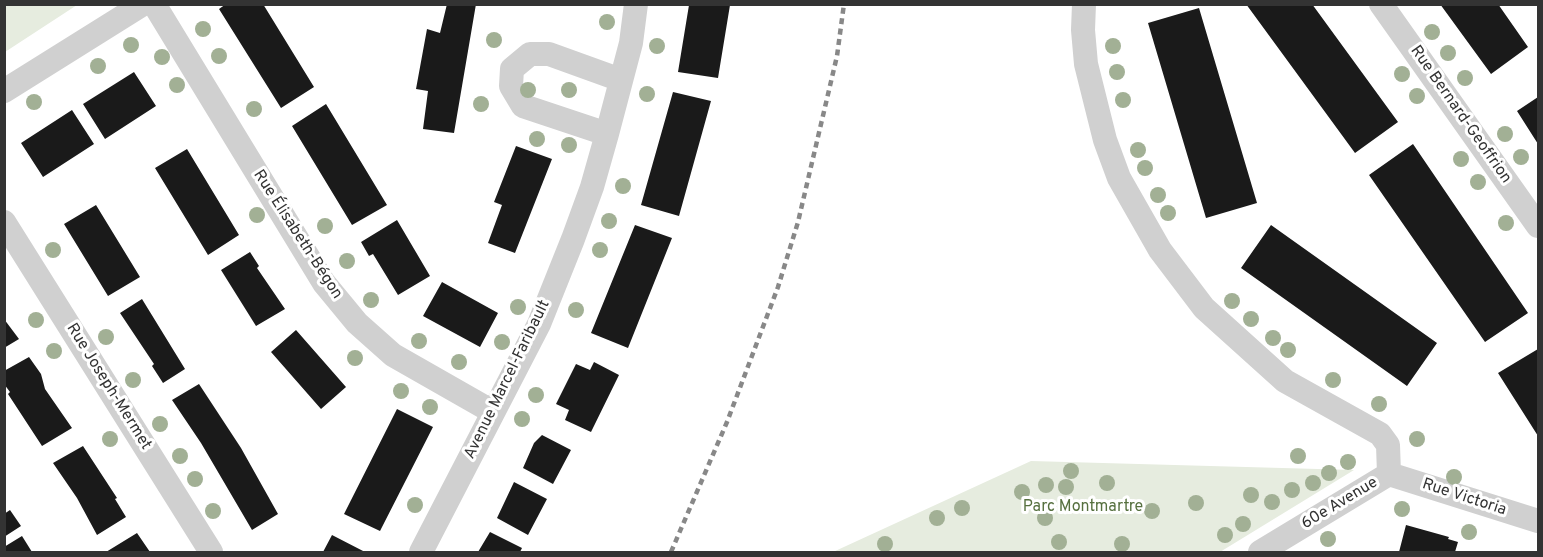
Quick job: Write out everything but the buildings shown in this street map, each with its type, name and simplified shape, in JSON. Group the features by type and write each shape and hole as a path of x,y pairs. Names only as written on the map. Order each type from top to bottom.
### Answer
{"street":[{"path":"4,92 143,4"},
{"name":"Rue Élisabeth-Bégon","path":"154,4 324,283 357,323 393,355 493,412"},
{"name":"Avenue Marcel-Faribault","path":"421,552 539,324 592,187 631,42 636,4"},
{"path":"1084,4 1083,30 1086,64 1105,140 1119,178 1160,250 1204,308 1285,381 1380,434 1388,445 1389,474"},
{"name":"Rue Bernard-Geoffrion","path":"1381,4 1539,226"},
{"path":"607,134 524,106 511,86 512,69 530,54 549,54 621,80"},
{"name":"Rue Joseph-Mermet","path":"4,222 211,552"},
{"name":"Rue Victoria","path":"1389,474 1539,521"},
{"name":"60e Avenue","path":"1260,552 1389,474"}],"green space":[{"path":"5,4 77,4 77,5 5,52"},
{"name":"Parc Montmartre","path":"1031,461 1354,470 1220,552 833,552"}],"railway":[{"path":"671,552 727,422 778,287 798,222 837,56 844,4"}]}
